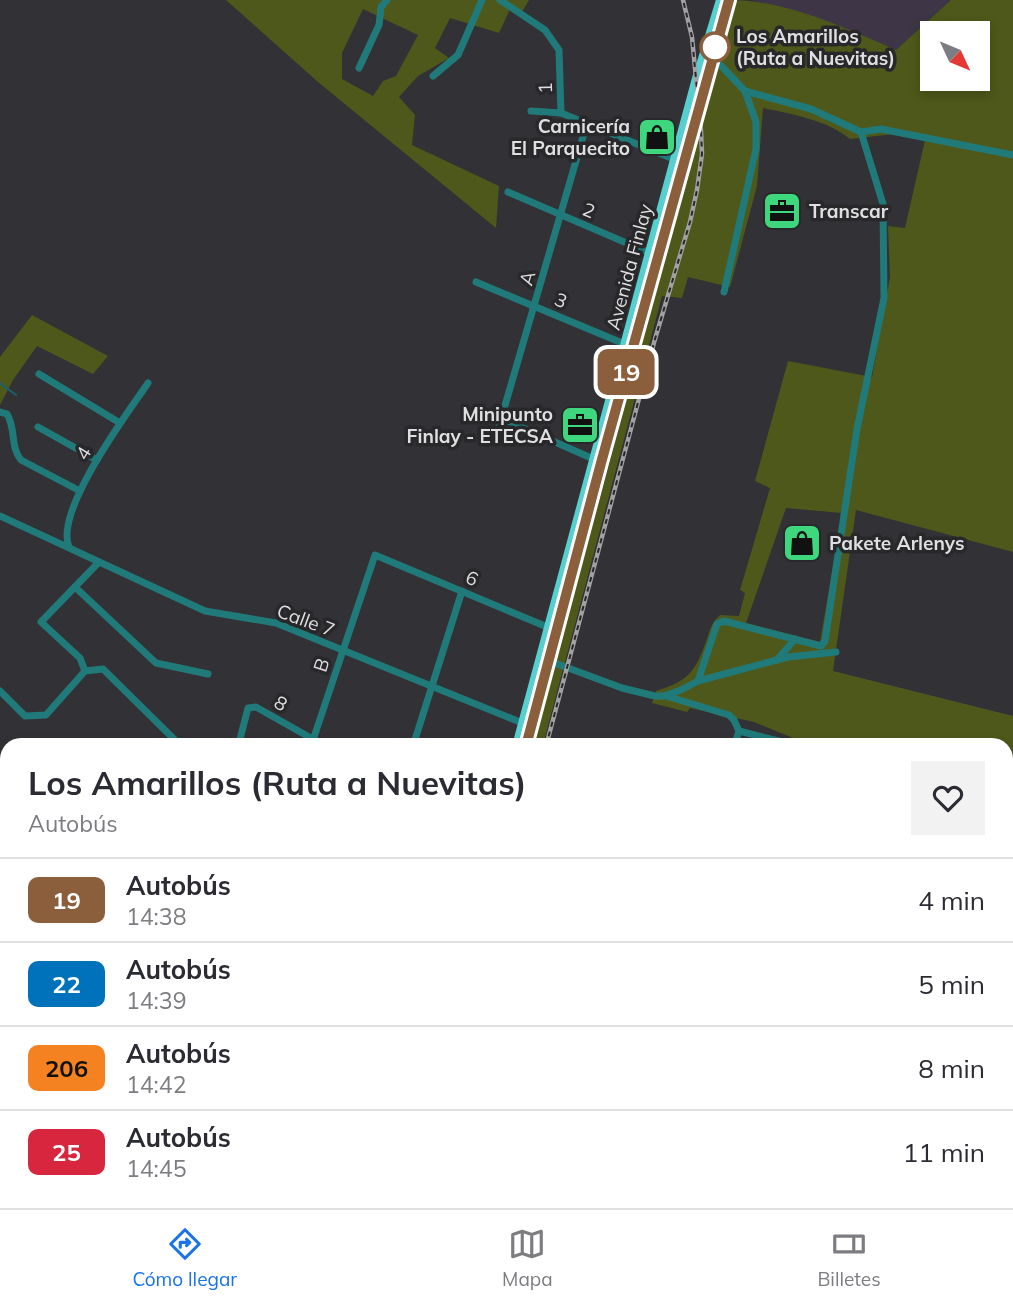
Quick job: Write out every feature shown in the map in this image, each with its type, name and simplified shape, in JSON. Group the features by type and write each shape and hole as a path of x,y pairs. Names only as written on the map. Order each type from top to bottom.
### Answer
{"highway":[{"name":"Avenida Finlay","path":"521,738 527,725 655,256 709,54 720,0"},
{"name":"Avenida Finlay","path":"709,54 729,0"},
{"name":"Avenida Finlay","path":"526,738 527,725"}],"street":[{"path":"359,68 379,25 381,7 387,0"},
{"path":"433,76 458,55 482,0"},
{"name":"1","path":"500,0 545,30 559,50 561,113 680,161"},
{"path":"709,54 745,91 756,122 756,149 724,292"},
{"path":"745,91 811,109 861,132 881,129 1013,155"},
{"path":"531,111 561,113"},
{"name":"A","path":"495,440 587,123"},
{"path":"698,681 717,624 724,621 821,646 825,641 857,429 884,298 883,204 861,132"},
{"name":"2","path":"508,192 655,256"},
{"name":"3","path":"476,282 630,346"},
{"path":"39,374 120,424"},
{"name":"4","path":"69,548 65,539 66,528 80,491 97,460 148,383"},
{"path":"0,412 7,414 12,422 16,454 21,460 80,491"},
{"path":"503,419 597,461"},
{"path":"38,427 97,460"},
{"name":"Calle 7","path":"0,516 205,611 276,623 527,725"},
{"name":"6","path":"375,555 552,629"},
{"name":"B","path":"314,738 375,555"},
{"path":"85,671 80,658 41,622 99,562"},
{"path":"75,587 156,663 208,674"},
{"path":"416,738 462,591"},
{"path":"776,660 795,639"},
{"path":"664,696 698,681 776,660 836,652"},
{"path":"544,659 622,688 664,696 729,715 739,731 737,738"},
{"path":"0,691 25,716 46,715 85,671 103,669 173,738"},
{"name":"8","path":"240,738 248,708 256,707 304,738"},
{"path":"739,731 766,738"}],"shaded area":[{"path":"752,0 951,0 928,21 920,21 920,28 896,50 821,20"}],"green space":[{"path":"226,0 529,0 522,12 512,5 499,33 450,18 435,48 449,58 418,76 399,97 415,115 412,145 499,186 496,228 318,82","holes":["363,9 418,35 396,76 383,81 373,96 342,79 342,53"]},
{"path":"729,0 750,1 793,10 896,50 920,28 920,91 990,91 990,21 928,21 951,0 1013,0 1013,552 856,510 833,671 1013,716 1013,738 793,738 754,722 690,708 687,712 652,703 656,691 677,683 695,667 712,626 720,615 739,616 745,593 740,590 770,488 755,481 788,361 872,377 890,277 888,226 905,228 925,140 894,134 850,139 820,122 763,108 757,186 730,287 688,277 682,298 662,296 545,738 535,738 680,203","holes":["786,508 842,513 820,642 746,623"]},
{"path":"32,315 108,356 93,374 37,346 13,380 0,405 0,357"}],"waterway":[{"path":"0,383 16,395"}],"railway":[{"path":"548,738 697,190 702,154 701,131 692,37 683,0"}],"bus line":[{"name":"19","path":"528,738 698,105 729,0"}],"place":[{"name":"Los Amarillos (Ruta a Nuevitas)","path":"715,47"},
{"name":"Carnicería El Parquecito","path":"657,137"},
{"name":"Transcar","path":"782,211"},
{"name":"Minipunto Finlay - ETECSA","path":"580,425"},
{"name":"Pakete Arlenys","path":"802,543"}]}
